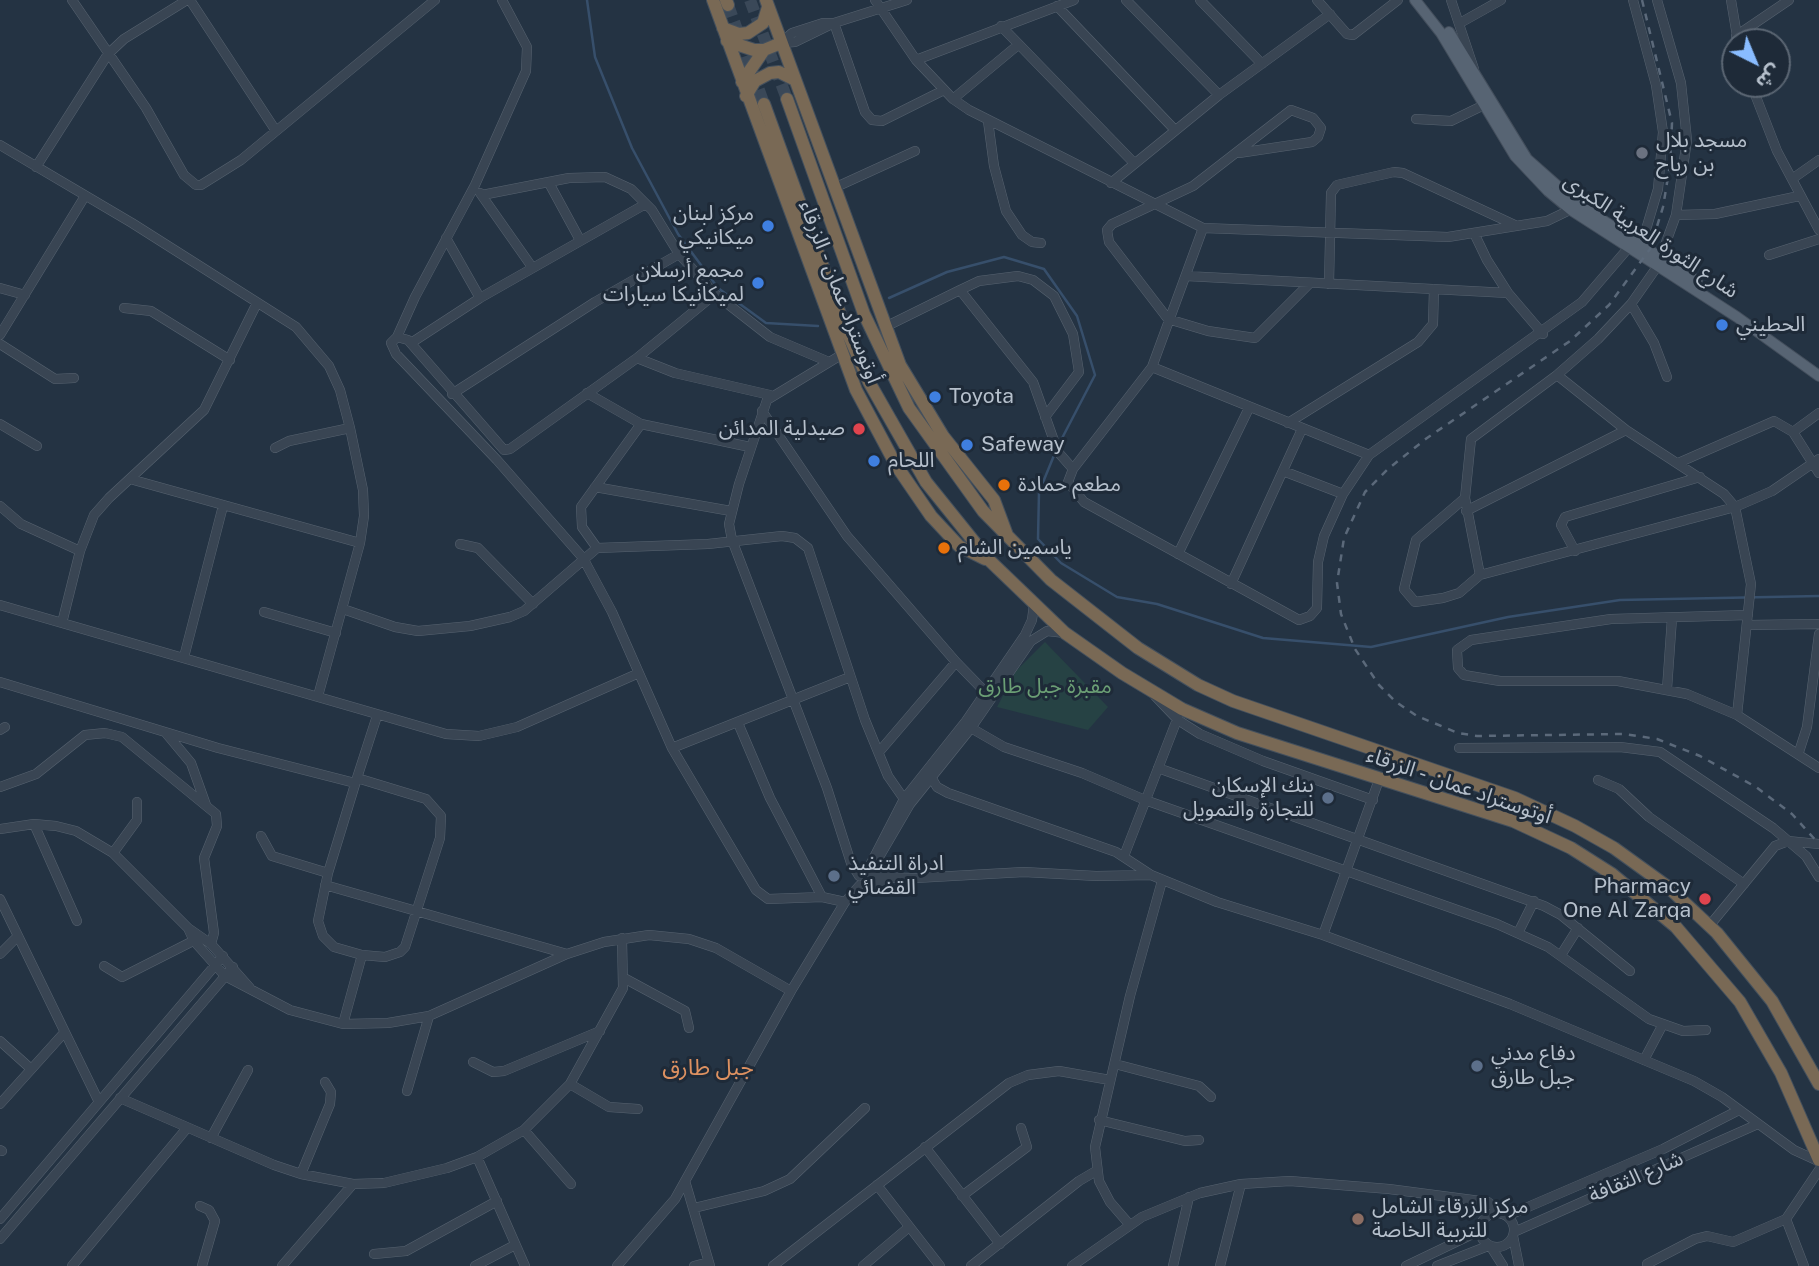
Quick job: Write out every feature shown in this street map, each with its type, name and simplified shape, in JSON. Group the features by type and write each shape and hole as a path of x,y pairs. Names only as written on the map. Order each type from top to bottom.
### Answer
{"highway":[{"name":"أوتوستراد عمان - الزرقاء","path":"713,0 841,355 896,466 951,540 968,552 988,559"},
{"name":"أوتوستراد عمان - الزرقاء","path":"767,3 885,327 900,365 937,440"},
{"path":"725,34 739,34 756,29 767,15 767,3"},
{"path":"725,34 745,48 764,50 781,43"},
{"path":"742,82 764,50"},
{"path":"746,96 755,81 770,73 788,75 795,80"},
{"name":"أوتوستراد عمان - الزرقاء","path":"787,99 864,314 889,371 1008,539 1051,580 1110,628 1198,685 1233,701 1535,806 1595,837 1632,861 1710,925 1772,1001 1819,1084"},
{"name":"أوتوستراد عمان - الزرقاء","path":"764,104 853,347 910,457 944,507 988,559 1065,633 1180,714 1513,821 1550,837 1612,874 1663,915 1709,962 1740,1002 1781,1073 1819,1161"},
{"path":"896,466 910,457"}],"main road":[{"name":"شارع الثورة العربية الكبرى","path":"1415,0 1441,33 1515,156 1575,207 1630,246 1660,260 1819,367"},
{"name":"شارع الثورة العربية الكبرى","path":"1423,0 1474,71 1521,152 1575,207 1642,243 1660,260 1819,376"}],"street":[{"path":"72,0 146,108 189,182 201,185 241,160 435,0"},
{"path":"36,167 108,54 124,39 188,0 276,131"},
{"path":"502,0 524,37 528,60 526,71 475,185 397,337 391,343 396,354 497,460 583,558 612,612 672,748 706,811 760,894 775,899 822,897 845,902"},
{"path":"781,43 792,43 878,4 907,0"},
{"path":"916,60 1074,0"},
{"path":"1126,0 1219,95"},
{"path":"1200,0 1262,64"},
{"path":"1317,0 1347,34 1353,35 1398,0"},
{"path":"1451,0 1474,71"},
{"path":"1460,23 1501,0"},
{"path":"1633,0 1656,85 1663,132 1658,189 1642,243"},
{"path":"1480,575 1465,498 1471,439 1557,375 1631,304 1660,260 1676,215 1686,160 1687,112 1657,0"},
{"path":"1731,0 1735,28"},
{"path":"1752,28 1789,0"},
{"path":"878,4 916,60 953,99 988,121 1203,228 1448,237 1547,221 1575,207"},
{"path":"1057,6 1175,130"},
{"path":"1111,183 1219,95 1330,14"},
{"path":"834,23 866,112 872,120 882,121 944,90"},
{"path":"1001,26 1134,163"},
{"path":"953,99 1018,45"},
{"path":"1756,98 1777,151 1819,230"},
{"path":"1416,119 1451,121 1484,105"},
{"path":"1239,153 1312,142 1318,137 1321,128 1312,118 1290,110 1239,153 1193,186 1112,224 1107,230 1107,237 1168,319 1208,331 1255,338 1309,284"},
{"path":"988,121 994,166 1006,211 1022,235 1032,242 1041,243"},
{"path":"0,145 296,327 316,347 340,390 363,490 364,516 360,543 318,696"},
{"path":"834,188 915,151"},
{"path":"1792,179 1819,160"},
{"path":"1329,284 1332,188 1394,172 1403,173 1517,226"},
{"path":"482,195 521,185 585,176 605,177 631,189 649,206 680,254 715,294 770,337 829,362"},
{"path":"549,183 580,240"},
{"path":"475,185 532,267"},
{"path":"0,335 85,196"},
{"path":"1676,215 1714,214 1799,196"},
{"path":"411,344 532,267 642,206 649,206"},
{"path":"1203,228 1152,367 1073,469 1068,482 1084,502 1299,620 1310,616 1317,608 1321,547 1343,494 1369,455 1543,334 1582,302 1630,246"},
{"path":"1474,233 1508,293 1543,334"},
{"path":"446,239 480,298"},
{"path":"1769,255 1819,239"},
{"path":"452,394 595,302 680,254"},
{"path":"885,327 979,281 1018,276 1033,280 1054,296 1073,334 1079,372 1045,417"},
{"path":"1186,276 1508,293"},
{"path":"0,288 25,295"},
{"path":"1288,424 1418,342 1433,324 1434,289"},
{"path":"960,290 1030,378 1058,452 1073,469"},
{"path":"397,337 405,337 452,394 504,450 510,449 637,358 715,294"},
{"path":"62,623 80,551 94,515 204,410 257,303"},
{"path":"1631,304 1654,343 1667,377"},
{"path":"124,308 151,311 230,360"},
{"path":"0,344 57,380 74,379"},
{"path":"841,355 771,396 762,411 731,511 732,540 793,699 851,863 865,879 1024,872 1096,876 1151,875"},
{"path":"637,358 675,373 771,396"},
{"path":"1152,367 1369,455"},
{"path":"1557,375 1626,430 1724,494 1735,507 1751,584 1737,715"},
{"path":"587,393 640,424 750,447"},
{"path":"1178,554 1249,408"},
{"path":"762,411 847,536 987,694"},
{"path":"1793,432 1819,413"},
{"path":"1678,463 1766,421 1781,423 1793,432 1815,461 1819,473"},
{"path":"0,424 37,446"},
{"path":"597,548 582,527 579,515 581,507 640,424"},
{"path":"275,448 289,441 350,428"},
{"path":"1231,584 1302,429"},
{"path":"1466,512 1626,430"},
{"path":"1465,498 1416,540 1404,589 1415,602 1459,593 1480,575 1735,507 1772,491 1815,461"},
{"path":"1283,471 1343,494"},
{"path":"1574,551 1561,525 1565,517 1700,477"},
{"path":"130,479 360,543"},
{"path":"595,487 731,511"},
{"path":"0,506 21,524 80,551"},
{"path":"184,657 223,506"},
{"path":"343,609 395,627 425,632 503,619 533,604 597,548 708,544 782,536 804,544 878,752 888,776 904,799"},
{"path":"460,544 478,548 533,604"},
{"path":"617,1266 657,1223 685,1181 791,990 845,902 865,879 910,804 971,728 987,694 1029,628 1034,604"},
{"path":"0,605 446,734 492,734 531,722 639,673"},
{"path":"264,612 336,633"},
{"path":"1667,689 1672,618"},
{"path":"1819,624 1672,618 1611,619 1471,640 1460,645 1455,655 1460,672 1484,679 1618,681 1667,689 1709,701 1799,752 1819,768"},
{"path":"865,879 904,799 987,694 1031,641 1047,631 1065,633"},
{"path":"1799,752 1807,727 1819,634"},
{"path":"878,752 956,662"},
{"path":"672,748 850,677"},
{"path":"0,682 164,732 356,780 426,799 435,806 441,816 440,838 418,911 400,952 385,957 362,955 334,947 323,936 318,921 328,873 356,780 377,716"},
{"path":"1124,856 1180,714 1232,749 1373,800"},
{"path":"738,723 770,798 822,897"},
{"path":"971,728 1004,747 1082,773 1144,800 1518,933 1561,955 1618,998 1662,1026 1683,1031 1706,1030"},
{"path":"164,732 191,763 206,804"},
{"path":"0,787 36,774 85,735 105,733 122,737 216,814 217,819 204,858 214,933 211,944"},
{"path":"1459,748 1620,747 1660,752 1756,815 1810,862 1819,877"},
{"path":"1158,768 1534,901 1578,928 1630,971"},
{"path":"932,776 937,787 948,793 1124,856 1162,881 1323,935 1520,1008 1644,1060 1710,1089 1758,1124 1819,1161"},
{"path":"1323,935 1380,777"},
{"path":"1598,780 1619,789 1664,829 1744,884"},
{"path":"113,853 136,820 137,802"},
{"path":"34,824 77,921"},
{"path":"0,829 34,824 76,831 113,853 188,928 225,976 290,1010 343,1024 388,1024 429,1016 567,954 622,938 649,934 695,941 735,957 791,990"},
{"path":"261,836 272,856 328,873"},
{"path":"1710,925 1775,846 1788,841 1819,844"},
{"path":"1129,1224 1110,1202 1096,1171 1095,1146 1099,1120 1162,881"},
{"path":"325,885 567,954"},
{"path":"0,900 98,1100"},
{"path":"1518,933 1534,901"},
{"path":"1561,955 1578,928"},
{"path":"0,954 17,937"},
{"path":"197,938 211,944 254,993"},
{"path":"104,966 122,977 197,938"},
{"path":"120,1098 301,1174 353,1184 412,1178 477,1157 524,1130 570,1084 619,997 624,978 622,938"},
{"path":"343,1024 362,955"},
{"path":"0,1219 98,1100 223,956"},
{"path":"0,1240 233,967"},
{"path":"624,978 685,1011 689,1028"},
{"path":"407,1091 429,1016"},
{"path":"1644,1060 1662,1026"},
{"path":"473,1062 493,1072 504,1071 600,1031"},
{"path":"0,1104 30,1068 64,1034"},
{"path":"0,1041 30,1068"},
{"path":"1115,1064 1199,1086 1211,1097"},
{"path":"211,1138 248,1070"},
{"path":"777,1264 997,1090 1021,1077 1059,1071 1110,1080"},
{"path":"301,1174 330,1104 331,1092 325,1082"},
{"path":"570,1084 609,1107 639,1109"},
{"path":"694,1208 764,1191 790,1179 864,1108"},
{"name":"شارع الثقافة","path":"1504,1215 1662,1149 1739,1110"},
{"path":"1099,1120 1185,1141 1199,1140"},
{"name":"شارع الثقافة","path":"1514,1234 1758,1124"},
{"path":"72,1266 187,1128"},
{"path":"962,1196 1027,1147 1021,1128"},
{"path":"524,1130 570,1184"},
{"path":"925,1147 1000,1244"},
{"path":"477,1157 525,1266"},
{"path":"1647,1264 1695,1239 1707,1236 1733,1241 1786,1219 1819,1170"},
{"path":"971,1266 1079,1181 1096,1171"},
{"path":"685,1181 709,1264 694,1266"},
{"path":"1072,1266 1129,1224 1189,1197 1241,1184 1307,1182 1488,1202 1504,1215 1514,1234 1519,1266"},
{"path":"282,1266 353,1184"},
{"path":"1220,1266 1241,1184"},
{"path":"877,1185 940,1266"},
{"path":"1173,1266 1189,1197"},
{"path":"1406,1266 1479,1231 1486,1217 1483,1207 1475,1200"},
{"path":"374,1254 406,1251 496,1201"},
{"path":"200,1206 209,1210 215,1222 202,1266"},
{"path":"1486,1217 1504,1215"},
{"path":"1786,1219 1804,1266"},
{"path":"863,1266 909,1227"},
{"path":"1479,1231 1503,1266"},
{"path":"1437,1266 1489,1246 1504,1246 1514,1234"},
{"path":"475,1266 515,1245"}],"green space":[{"name":"مقبرة جبل طارق","path":"1045,642 1108,707 1088,730 997,707 1016,671"}],"waterway":[{"path":"587,0 595,57 632,148 678,234 718,288 766,323 818,326"},
{"path":"889,298 947,272 1004,257 1044,269 1077,316 1095,375 1059,444"},
{"path":"1055,453 1039,492 1038,539 1061,563 1117,597 1157,604 1263,638 1371,647 1508,617 1620,600 1819,596"}],"tunnel":[{"path":"750,0 787,99"},
{"path":"728,5 764,104"}],"railway":[{"path":"1642,0 1672,123 1670,165 1663,207 1650,249 1609,305 1570,341 1427,438 1388,469 1365,492 1344,538 1337,583 1341,614 1355,649 1379,685 1396,702 1417,716 1458,733 1477,736 1624,734 1657,739 1700,756 1756,787 1792,814 1819,844"}],"place":[{"name":"مسجد بلال بن رباح","path":"1642,153"},
{"name":"مركز لبنان ميكانيكي","path":"768,226"},
{"name":"مجمع أرسلان لميكانيكا سيارات","path":"758,283"},
{"name":"الحطيني","path":"1722,325"},
{"name":"Toyota","path":"935,397"},
{"name":"صيدلية المدائن","path":"859,429"},
{"name":"Safeway","path":"967,445"},
{"name":"اللحام","path":"874,461"},
{"name":"مطعم حمادة","path":"1004,485"},
{"name":"ياسمين الشام","path":"944,548"},
{"name":"بنك الإسكان للتجارة والتمويل","path":"1328,798"},
{"name":"ادراة التنفيذ القضائي","path":"834,876"},
{"name":"Pharmacy One Al Zarqa","path":"1705,899"},
{"name":"دفاع مدني جبل طارق","path":"1477,1066"},
{"name":"مركز الزرقاء الشامل للتربية الخاصة","path":"1358,1219"}],"district":[{"name":"جبل طارق","path":"708,1068"}]}
